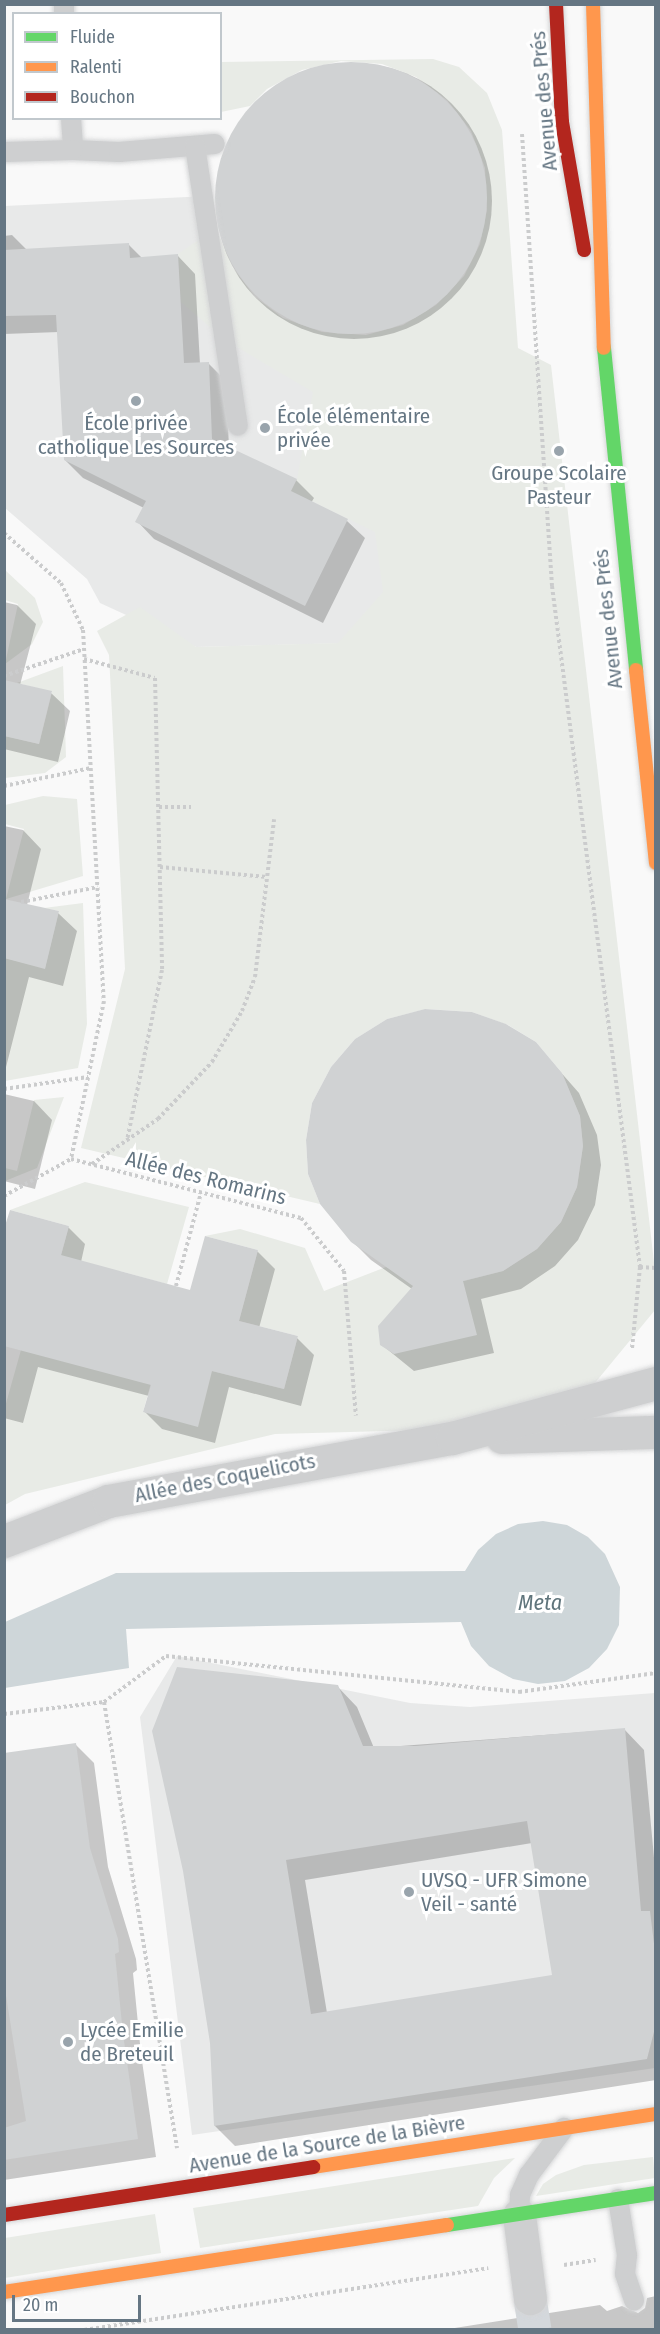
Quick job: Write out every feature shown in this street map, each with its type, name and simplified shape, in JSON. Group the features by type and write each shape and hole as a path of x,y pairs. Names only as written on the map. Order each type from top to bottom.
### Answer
{"main road":[{"name":"Avenue des Prés","path":"556,4 562,122 605,371 656,863"},
{"name":"Avenue des Prés","path":"593,4 605,371"},
{"name":"Avenue de la Source de la Bièvre","path":"4,2215 656,2114"},
{"path":"4,2292 656,2193"}],"street":[{"path":"453,1438 641,1387"},
{"path":"453,1438 656,1432"},
{"name":"Allée des Coquelicots","path":"4,1541 108,1501 359,1453 453,1438"},
{"path":"519,2215 530,2298"}],"lane":[{"path":"71,120 73,150"},
{"path":"4,152 73,150 118,152 215,144"},
{"path":"195,146 238,426"},
{"path":"519,2215 520,2195 529,2175 564,2128"},
{"path":"618,2199 627,2255 625,2274 634,2300"}],"path":[{"path":"522,131 552,586 640,1267 641,1387"},
{"path":"4,533 61,583 83,630 104,1001 71,1159 4,1196"},
{"path":"4,676 84,649"},
{"path":"84,659 155,678 162,970 127,1140"},
{"path":"4,786 90,768"},
{"path":"158,807 191,807"},
{"path":"92,1164 158,1119 212,1062 242,1011 255,977 274,819"},
{"path":"160,867 267,877"},
{"path":"21,902 98,887"},
{"path":"4,1089 88,1077"},
{"name":"Allée des Romarins","path":"71,1159 301,1218 344,1271 359,1453"},
{"path":"176,1286 201,1192"},
{"path":"640,1267 656,1268"},
{"path":"4,1714 104,1702 166,1656 519,1692 656,1673"},
{"path":"104,1702 174,2129"},
{"path":"84,2330 527,2265 559,2265 627,2255"}],"shaded area":[{"path":"433,59 459,67 487,93 502,130 518,348 551,365 655,1271 655,1310 590,1389 425,1430 275,1434 25,1494 5,1505 5,1407 21,1350 162,1343 143,1412 212,1371 284,1389 298,1336 239,1321 258,1250 205,1236 240,1229 305,1248 324,1291 386,1267 427,1281 464,1281 503,1271 537,1249 561,1222 577,1187 583,1146 580,1116 562,1073 536,1042 508,1025 472,1012 426,1009 387,1019 355,1039 331,1067 312,1103 306,1140 308,1174 320,1204 81,1148 125,969 109,655 97,631 140,607 196,647 338,643 383,592 375,532 291,491 297,479 313,392 225,340 181,302 178,254 216,228 233,268 255,297 283,318 322,332 366,335 403,325 436,305 464,276 480,244 487,210 485,168 471,131 447,100 416,77 382,64 341,61 302,70 267,89 250,106 222,112 222,62"},
{"name":"École élémentaire privée","path":"207,196 232,278 262,310 341,343 516,322 388,642 196,647 100,603 87,579 5,508 5,206"},
{"path":"5,570 35,598 43,622 32,644 5,664 18,604 5,600"},
{"path":"63,666 66,757 45,773 5,778 5,736 39,744 52,692 17,683"},
{"path":"43,796 77,799 83,876 6,899 24,829 5,824 5,805"},
{"path":"83,903 87,1024 78,1068 5,1081 4,958 45,968 59,911 44,908"},
{"path":"64,1097 37,1168 5,1181 5,1168 17,1171 34,1100"},
{"path":"85,1182 189,1207 167,1284 120,1271 49,1300 69,1226 10,1210"},
{"name":"UVSQ - UFR Simone Veil - santé","path":"177,1656 410,1703 470,1707 655,1693 655,2068 192,2135 140,1717"},
{"path":"653,2157 655,2178 536,2196 543,2184 556,2175 584,2165"},
{"path":"515,2158 494,2178 478,2206 200,2248 193,2208"},
{"path":"155,2214 161,2253 5,2278 5,2238"}],"water":[{"name":"Meta","path":"543,1521 567,1525 588,1537 605,1554 620,1587 619,1625 607,1649 589,1668 565,1681 538,1684 513,1679 489,1666 471,1646 461,1622 126,1629 129,1668 5,1688 5,1622 116,1573 465,1571 478,1550 496,1534 518,1524"}],"building":[{"path":"338,62 364,62 391,68 415,78 438,93 456,111 477,146 485,171 487,198 485,225 477,250 456,285 438,303 415,318 391,328 364,334 338,334 311,328 287,318 264,303 246,285 231,262 221,238 215,211 215,185 221,158 231,134 246,111 264,93 287,78 311,68"},
{"name":"École privée catholique Les Sources","path":"129,243 130,258 178,254 184,363 209,362 212,439 297,479 291,491 348,519 305,606 135,522 146,501 64,460 56,315 4,316 4,250"},
{"path":"4,680 52,691 39,744 4,736"},
{"path":"4,899 59,911 45,969 4,958"},
{"path":"425,1009 472,1012 506,1024 536,1042 562,1073 580,1116 583,1146 577,1187 561,1222 537,1249 503,1271 463,1281 477,1335 394,1354 380,1345 378,1326 413,1286 351,1242 320,1204 308,1174 306,1140 312,1103 331,1067 355,1039 387,1019"},
{"path":"10,1210 69,1226 61,1255 190,1290 205,1236 258,1250 239,1321 298,1336 284,1389 212,1371 198,1427 143,1412 151,1385 4,1346 4,1229"},
{"name":"UVSQ - UFR Simone Veil - santé","path":"177,1667 338,1685 363,1746 416,1746 625,1728 641,1911 650,1911 656,1960 656,2024 647,2059 214,2126 210,2043 183,1871 152,1731","holes":["527,1821 552,1975 311,2014 286,1860"]},
{"name":"Lycée Emilie de Breteuil","path":"76,1743 90,1848 118,1939 119,1952 115,1954 123,2034 138,2139 4,2160 4,2128 26,2121 4,1983 4,1753"}],"tunnel":[{"path":"530,2298 535,2330"}],"traffic: fast":[{"path":"604,348 636,670"},
{"path":"447,2225 656,2193"}],"traffic: slow":[{"path":"593,4 604,348"},
{"path":"636,670 656,863"},
{"path":"313,2167 656,2114"},
{"path":"4,2292 447,2225"}],"traffic: jam":[{"path":"556,4 562,122 584,250"},
{"path":"4,2215 313,2167"}],"place":[{"name":"École privée catholique Les Sources","path":"136,401"},
{"name":"École élémentaire privée","path":"265,428"},
{"name":"Groupe Scolaire Pasteur","path":"559,451"},
{"name":"UVSQ - UFR Simone Veil - santé","path":"409,1892"},
{"name":"Lycée Emilie de Breteuil","path":"68,2042"}]}
